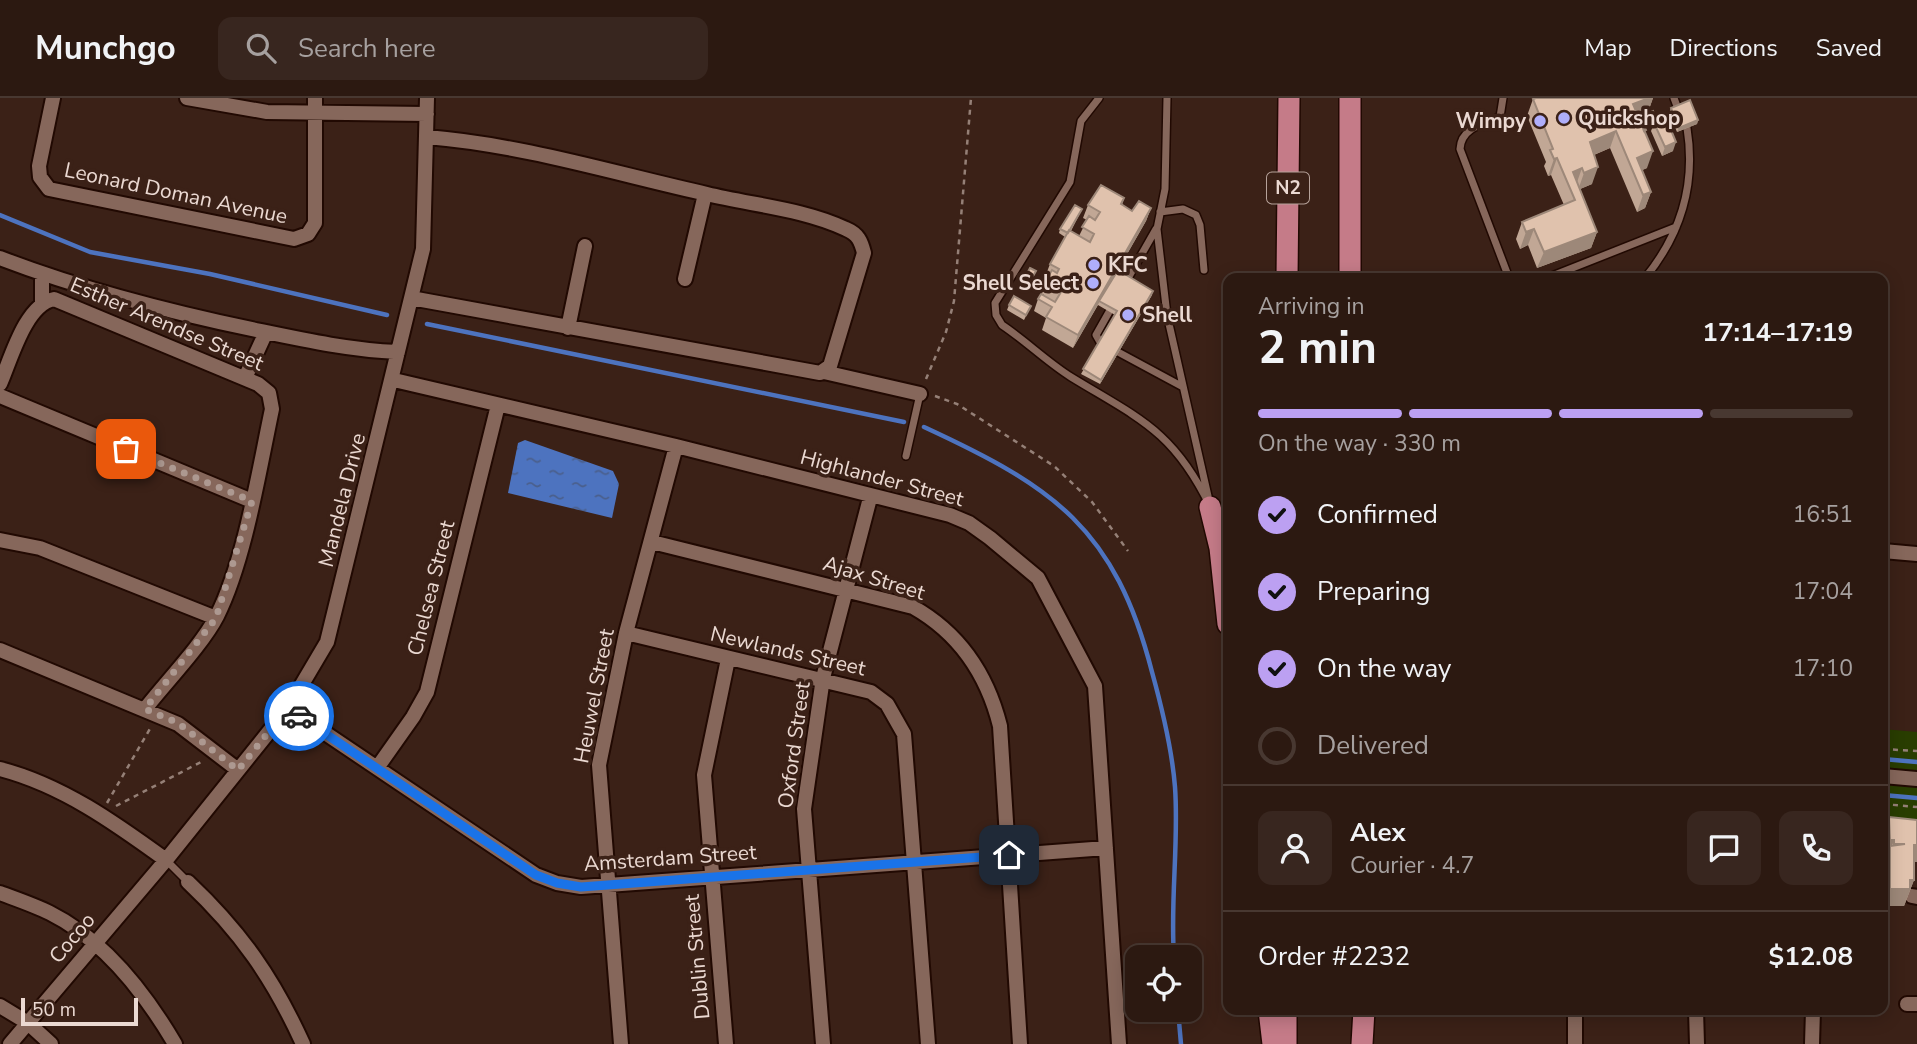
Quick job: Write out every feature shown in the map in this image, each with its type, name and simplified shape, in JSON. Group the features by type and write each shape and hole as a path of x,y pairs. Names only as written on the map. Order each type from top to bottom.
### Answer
{"highway":[{"name":"N2","path":"1287,273 1289,98"},
{"path":"1350,98 1350,273"},
{"path":"1210,507 1220,548 1223,576"},
{"path":"1270,1015 1273,1044"},
{"path":"1286,1015 1286,1044"},
{"path":"1352,1015 1352,1044"},
{"path":"1362,1044 1364,1015"}],"street":[{"name":"Leonard Doman Avenue","path":"53,98 39,166 40,177 49,189 294,239 304,236 314,226 315,114"},
{"path":"187,98 267,112 427,114"},
{"path":"315,98 315,114"},
{"name":"Mandela Drive","path":"166,860 288,708 318,663 334,623 423,250 427,98"},
{"path":"426,137 479,141 563,158 830,223 858,237 864,253 863,266 830,366 824,372"},
{"path":"685,279 705,194"},
{"path":"568,328 585,246"},
{"path":"0,258 41,274 123,298 266,332 353,350 400,346"},
{"path":"41,274 42,302"},
{"path":"96,315 123,298"},
{"name":"Esther Arendse Street","path":"0,384 31,314 42,302 58,300 245,378 263,387 272,404 252,501 216,618 145,709"},
{"path":"410,302 813,373 824,372 920,394"},
{"path":"245,378 266,332"},
{"name":"Highlander Street","path":"394,380 676,446 870,498 950,515 969,523 1038,578 1095,686 1119,1044"},
{"path":"0,396 252,501"},
{"name":"Chelsea Street","path":"377,768 414,717 427,692 498,405"},
{"name":"Heuwel Street","path":"621,1044 599,765 626,633 676,446"},
{"name":"Oxford Street","path":"823,1044 804,809 823,678 870,498"},
{"path":"0,540 40,548 216,618"},
{"name":"Ajax Street","path":"652,542 913,607 954,636 976,667 1000,726 1020,1044"},
{"path":"1888,551 1917,554"},
{"name":"Newlands Street","path":"626,633 727,659 823,678 871,692 887,704 904,734 928,1044"},
{"path":"0,650 178,723 238,770"},
{"name":"Dublin Street","path":"726,1044 704,775 727,659"},
{"name":"Amsterdam Street","path":"288,708 536,875 557,883 581,887 712,875 1106,848"},
{"path":"0,769 60,792 100,814 166,860"},
{"path":"1888,776 1917,779"},
{"name":"Cocoo","path":"10,1044 166,860"},
{"path":"188,882 249,945 285,1005 303,1044"},
{"path":"0,893 51,914 95,944 152,1003 175,1044"},
{"path":"0,1006 28,1023 51,1044"},
{"path":"1575,1015 1575,1044"},
{"path":"1696,1015 1696,1044"},
{"path":"1812,1044 1813,1015"}],"lane":[{"path":"1099,98 1081,121 1070,182 995,303 996,315 1002,325 1069,376 1125,407 1157,432 1183,460 1210,507"},
{"path":"1167,98 1165,189 1157,229 1167,315 1210,507"},
{"path":"1503,98 1500,117 1469,130 1462,138 1460,149 1507,273"},
{"path":"1674,98 1678,109"},
{"path":"1648,273 1684,211 1690,176 1687,128"},
{"path":"1160,212 1183,209 1195,215 1200,225 1205,270"},
{"path":"1560,273 1677,227"},
{"path":"1127,280 1157,229"},
{"path":"1100,342 1096,335 1109,312"},
{"path":"1118,352 1183,387"},
{"path":"906,456 920,394"},
{"path":"166,860 188,882"}],"path":[{"path":"971,98 962,172 954,301 946,332 920,394 945,397 1054,466 1092,502 1128,551"},
{"path":"100,814 153,723 145,709"},
{"path":"1888,749 1917,751"},
{"path":"100,814 207,759 223,757"},
{"path":"1888,804 1917,807"}],"green space":[{"path":"1888,729 1917,732 1917,771 1888,769"},
{"path":"1888,784 1917,787 1917,826 1888,824"}],"water":[{"path":"525,440 613,471 619,484 612,518 508,493 518,443"}],"building":[{"path":"1649,98 1633,104 1653,151 1637,158 1651,192 1643,195 1616,131 1590,142 1598,167 1584,173 1582,168 1573,172 1597,232 1544,252 1534,229 1526,232 1522,222 1575,200 1557,158 1554,159 1550,150 1553,149 1533,99"},
{"path":"1690,100 1698,120 1679,128 1671,108"},
{"path":"1653,111 1656,120 1644,125 1644,131 1639,117"},
{"path":"1666,118 1676,142 1665,147 1654,123"},
{"path":"1101,185 1124,198 1121,204 1132,211 1139,201 1151,208 1078,335 1046,317 1052,307 1038,299 1041,294 1055,302 1061,292 1046,280 1052,270 1057,273 1059,269 1050,264 1069,230 1090,242 1094,234 1082,227 1089,216 1095,220 1100,212 1088,205"},
{"path":"1075,205 1082,209 1068,233 1060,229"},
{"path":"1030,268 1036,271 1031,280 1025,277"},
{"path":"1118,270 1153,291 1101,380 1083,369 1117,311 1099,301"},
{"path":"1014,296 1031,306 1026,315 1009,305"},
{"path":"1889,817 1917,820 1914,880 1910,880 1910,889 1890,889 1890,846 1905,844 1894,844 1894,840 1890,840"}],"waterway":[{"path":"0,215 90,252 210,274 387,315"},
{"path":"427,324 904,422"},
{"path":"924,427 1009,470 1044,493 1073,518 1098,547 1119,581 1137,623 1152,672 1172,758 1176,808 1174,945"},
{"path":"1888,759 1917,762"},
{"path":"1888,795 1917,798"},
{"path":"1179,1022 1181,1044"}],"way so far":[{"path":"126,449 252,501 230,581 216,618 145,709 178,723 238,770 288,708 299,716"}],"place":[{"name":"Quickshop","path":"1564,118"},
{"name":"Wimpy","path":"1540,121"},
{"name":"KFC","path":"1094,265"},
{"name":"Shell Select","path":"1093,283"},
{"name":"Shell","path":"1128,315"}],"route":[{"path":"299,716 536,875 557,883 581,887 712,875 1009,855"}]}
